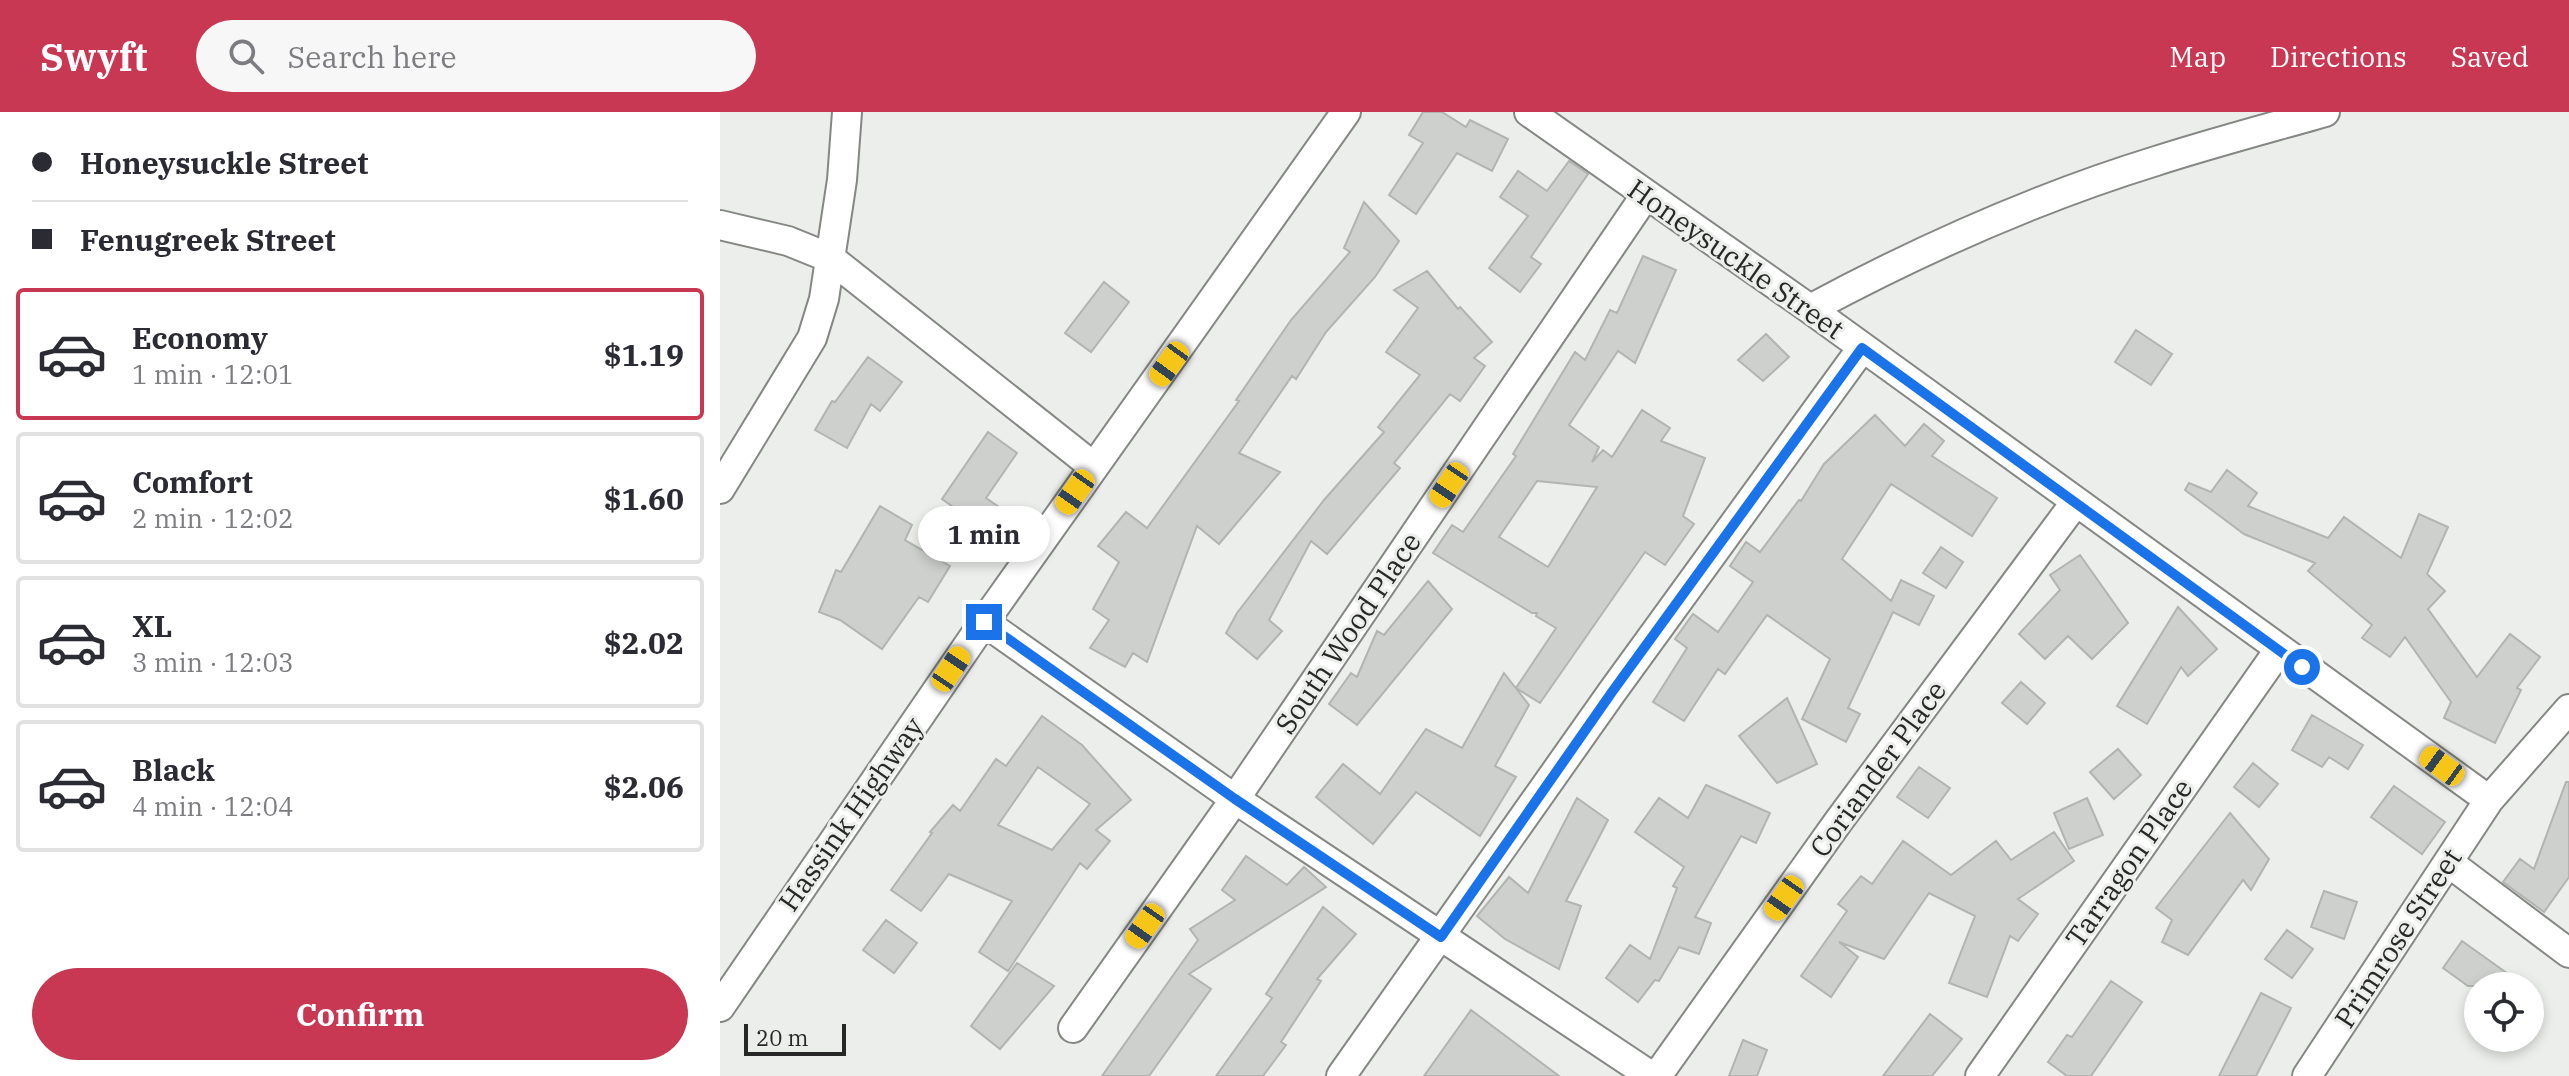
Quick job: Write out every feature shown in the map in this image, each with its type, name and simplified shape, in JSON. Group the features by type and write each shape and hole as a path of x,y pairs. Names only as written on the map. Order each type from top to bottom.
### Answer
{"street":[{"path":"723,482 812,338 824,299 842,180 847,112"},
{"name":"Hassink Highway","path":"720,1007 984,622 1346,112"},
{"name":"Honeysuckle Street","path":"1529,112 1810,309 2489,800"},
{"path":"1810,309 1898,262 2045,200 2154,161 2325,112"},
{"name":"South Wood Place","path":"1073,1028 1235,799 1645,196"},
{"path":"720,225 788,241 830,258 1094,467"},
{"path":"1341,1076 1612,692 1862,348"},
{"name":"Coriander Place","path":"1657,1076 1838,822 2075,503"},
{"path":"984,622 1235,799 1651,1076"},
{"name":"Tarragon Place","path":"1980,1076 2279,650"},
{"name":"Primrose Street","path":"2307,1076 2489,800 2569,709"},
{"path":"2448,862 2569,953"}],"building":[{"path":"1423,112 1442,112 1466,127 1470,120 1508,139 1492,171 1457,153 1416,214 1389,195 1423,143 1409,135"},
{"path":"1569,161 1588,174 1531,257 1541,264 1520,292 1489,268 1528,216 1500,197 1518,171 1547,191"},
{"path":"1364,202 1399,241 1375,277 1326,332 1296,379 1292,376 1239,453 1280,472 1219,544 1197,526 1147,662 1133,653 1125,667 1090,648 1109,620 1093,609 1119,562 1098,546 1126,512 1147,528 1239,401 1236,400 1291,320 1350,252 1344,248"},
{"path":"1643,256 1676,270 1635,363 1618,351 1569,425 1599,447 1592,462 1603,450 1612,457 1642,410 1670,428 1661,441 1705,458 1683,516 1694,524 1665,565 1645,552 1540,703 1516,688 1556,628 1536,616 1537,613 1532,613 1433,553 1452,525 1463,532 1516,456 1513,454 1575,352 1585,360 1610,310 1617,313","holes":["1537,481 1597,487 1548,567 1499,537"]},
{"path":"1427,271 1458,309 1460,307 1492,342 1474,358 1485,366 1460,401 1450,394 1394,463 1400,468 1327,554 1311,541 1269,620 1282,631 1257,659 1226,633 1237,613 1324,500 1384,432 1378,427 1420,375 1386,352 1418,308 1394,290"},
{"path":"1104,282 1129,302 1091,352 1065,333"},
{"path":"2136,330 2172,354 2151,385 2115,362"},
{"path":"1766,334 1789,357 1763,381 1738,360"},
{"path":"868,357 902,382 880,411 871,404 847,448 815,430 832,401 835,402"},
{"path":"1875,415 1905,446 1924,424 1944,441 1932,456 1997,498 1972,536 1891,484 1842,559 1891,601 1901,580 1934,596 1919,625 1893,612 1848,708 1860,714 1846,742 1802,719 1830,659 1767,615 1725,674 1718,669 1684,721 1653,702 1687,648 1675,639 1693,614 1718,632 1753,582 1730,566 1746,542 1760,552 1801,501 1824,464"},
{"path":"988,432 1017,453 986,498 1018,520 1002,542 942,499"},
{"path":"2227,470 2257,493 2248,506 2328,538 2344,517 2401,558 2419,514 2448,527 2427,574 2445,591 2428,609 2477,677 2510,634 2540,657 2517,688 2521,690 2495,743 2444,718 2451,702 2405,637 2390,657 2362,638 2372,625 2308,571 2315,563 2244,534 2185,490 2189,483 2211,492"},
{"path":"880,506 912,525 905,540 950,566 928,602 919,597 882,649 840,620 819,612 836,570 841,572"},
{"path":"1941,547 1963,562 1946,588 1923,573"},
{"path":"2080,555 2128,623 2092,659 2068,636 2045,659 2019,634 2060,590 2050,575"},
{"path":"1428,581 1452,609 1357,725 1329,704 1351,673 1357,677 1377,631 1384,635"},
{"path":"2178,607 2217,649 2188,676 2181,667 2147,724 2117,706"},
{"path":"1504,673 1529,705 1495,766 1516,777 1480,836 1416,792 1373,844 1316,797 1343,764 1380,794 1426,729 1462,748"},
{"path":"2021,682 2045,703 2027,724 2002,703"},
{"path":"1787,698 1817,764 1777,783 1739,736"},
{"path":"2312,715 2363,745 2348,769 2329,757 2322,767 2292,750"},
{"path":"1042,716 1082,745 1131,800 1096,830 1110,841 1087,869 1080,863 1008,971 979,952 1012,901 949,874 921,911 891,890 930,832 953,805 960,811 996,759 1006,766","holes":["1038,767 1090,804 1052,850 998,825"]},
{"path":"2118,749 2141,775 2114,799 2090,772"},
{"path":"2253,763 2278,784 2259,807 2234,787"},
{"path":"1919,767 1950,788 1928,818 1897,797"},
{"path":"2566,782 2569,782 2569,877 2544,912 2503,882 2520,859 2534,869"},
{"path":"1706,785 1770,813 1756,843 1741,836 1695,917 1711,923 1699,954 1679,947 1659,981 1655,980 1638,1002 1606,978 1630,945 1650,959 1677,888 1673,886 1684,867 1635,832 1659,798 1688,818"},
{"path":"2394,786 2445,822 2422,854 2371,817"},
{"path":"1577,798 1608,820 1566,901 1581,906 1559,969 1505,939 1477,916 1509,877 1528,893"},
{"path":"2087,798 2103,835 2069,849 2054,813"},
{"path":"2230,813 2269,859 2251,890 2243,880 2188,955 2162,942 2172,920 2156,908"},
{"path":"2054,832 2074,861 2018,899 2038,914 2018,941 2010,936 1987,997 1949,983 1975,916 1929,893 1884,959 1839,942 1858,957 1831,997 1801,976 1847,911 1838,904 1861,876 1872,884 1903,841 1951,875 1996,841 2011,860"},
{"path":"1246,856 1287,885 1304,867 1326,887 1189,974 1211,989 1149,1076 1102,1076 1198,940 1190,929 1235,900 1222,890"},
{"path":"2324,891 2357,902 2344,939 2311,927"},
{"path":"1323,907 1356,934 1317,979 1321,981 1281,1042 1286,1045 1263,1076 1216,1076 1272,998 1266,994"},
{"path":"886,920 917,943 894,973 863,950"},
{"path":"2287,930 2313,949 2292,978 2265,959"},
{"path":"2462,941 2505,972 2464,972 2464,983 2443,968"},
{"path":"1017,963 1054,986 1000,1049 971,1026"},
{"path":"2111,981 2142,1002 2091,1076 2067,1076 2048,1062 2067,1035 2072,1037"},
{"path":"2261,993 2291,1008 2256,1076 2219,1076"},
{"path":"1471,1010 1559,1076 1424,1076"},
{"path":"1930,1014 1962,1039 1932,1076 1883,1076"},
{"path":"1743,1040 1767,1050 1757,1076 1729,1076"}],"route":[{"path":"984,622 1235,799 1441,937 1612,692 1862,348 2302,667"}]}
